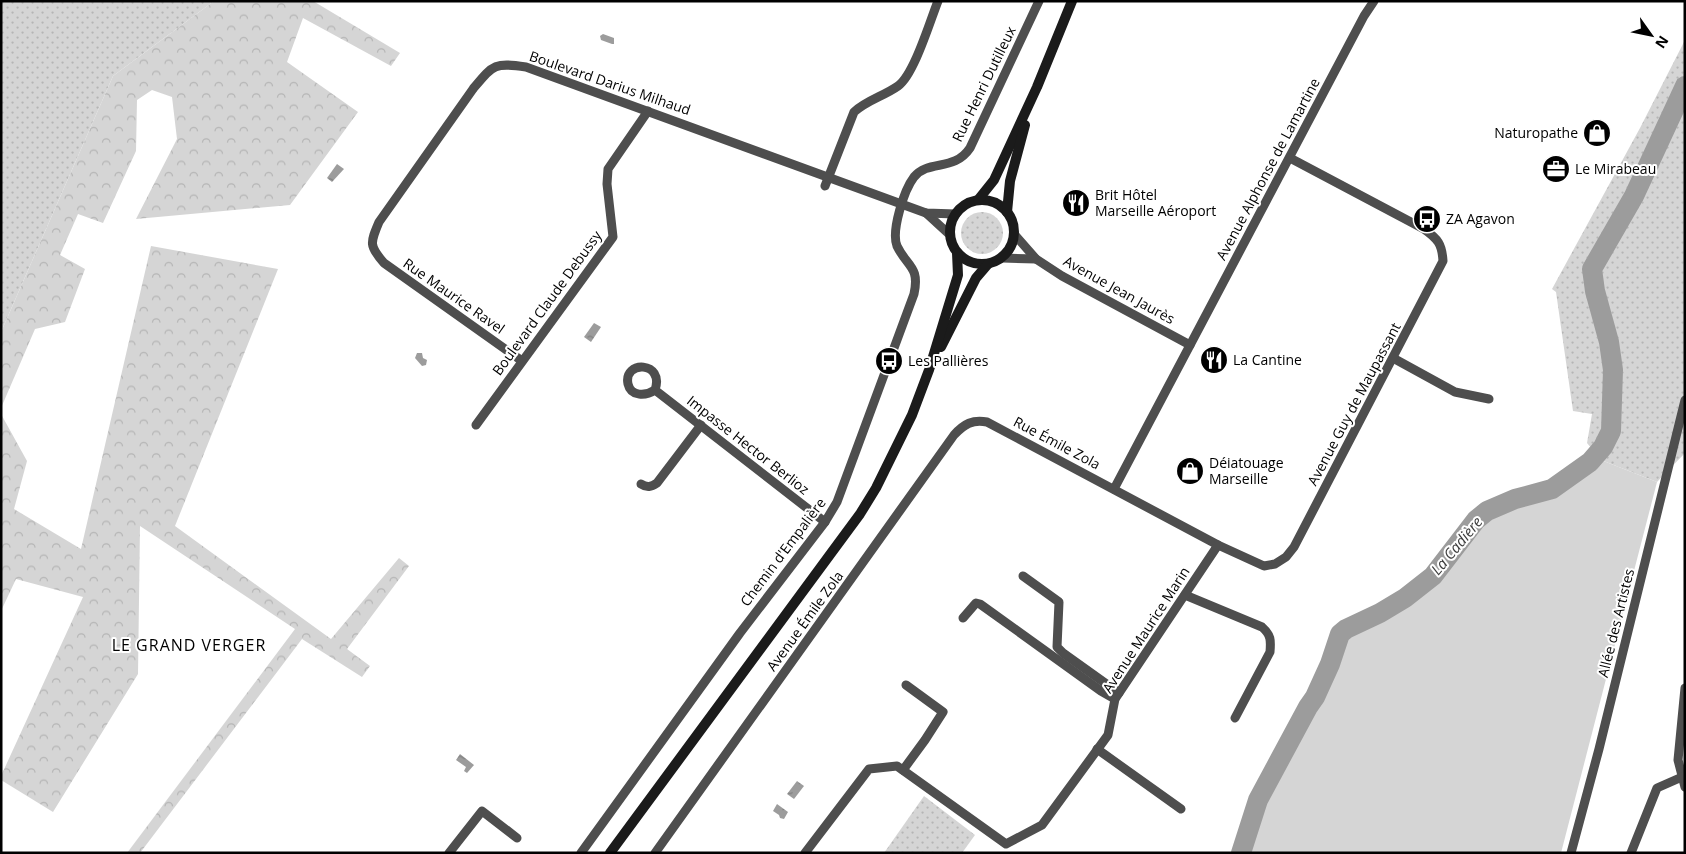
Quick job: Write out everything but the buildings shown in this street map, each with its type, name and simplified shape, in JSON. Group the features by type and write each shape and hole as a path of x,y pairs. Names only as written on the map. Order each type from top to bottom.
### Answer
{"main road":[{"path":"988,264 971,263 957,253 952,245 950,235 952,220 962,207 978,200 994,180 1037,87 1072,1"},
{"path":"1008,212 1010,181 1037,87"},
{"path":"929,370 976,278 988,264 1002,258 1012,244 1014,234 1012,219 1008,212 994,203 978,200"},
{"path":"610,853 860,514 876,488 912,415 929,370 958,275 957,253"}],"street":[{"path":"827,182 854,112 861,105 897,87 909,75 938,1"},
{"name":"Rue Henri Dutilleux","path":"902,205 913,178 920,171 957,161 970,148 1039,1"},
{"name":"Avenue Alphonse de Lamartine","path":"1190,345 1290,158 1369,3"},
{"name":"Boulevard Darius Milhaud","path":"374,251 372,237 379,222 490,68 506,64 526,67 648,111 827,182 926,213 956,214"},
{"name":"Boulevard Claude Debussy","path":"476,425 613,237 607,184 608,169 648,111"},
{"name":"Avenue Guy de Maupassant","path":"1114,489 1218,545 1264,566 1275,564 1294,547 1438,274 1443,261 1442,248 1435,237 1424,229 1290,158"},
{"name":"Chemin d'Empalière","path":"581,853 740,633 825,522 837,502 914,294 916,275 912,266 898,248 895,239 902,205"},
{"name":"Boulevard Darius Milhaud","path":"926,213 950,235"},
{"name":"Avenue Jean Jaurès","path":"1014,234 1036,259 1062,276 1190,345"},
{"name":"Rue Maurice Ravel","path":"374,251 384,263 522,361"},
{"path":"1002,258 1036,259"},
{"path":"1114,489 1190,345"},
{"path":"1393,358 1455,392 1489,399"},
{"name":"Impasse Hector Berlioz","path":"655,390 825,522"},
{"name":"Allée des Artistes","path":"1571,853 1599,749 1685,400"},
{"name":"Avenue Émile Zola","path":"655,853 954,435 966,424 976,421 987,422"},
{"name":"Rue Émile Zola","path":"987,422 1114,489"},
{"path":"641,484 646,487 657,483 701,425"},
{"name":"Avenue Maurice Marin","path":"903,770 1007,848 1042,826 1108,735 1117,696 1218,545"},
{"path":"1023,576 1059,602 1057,647 1063,654 1117,696"},
{"path":"1185,595 1262,627 1270,633 1270,652 1235,718"},
{"path":"963,618 972,606 976,603 980,604 1101,691 1117,696"},
{"path":"805,853 869,769 897,766 903,770 943,712 906,684"},
{"path":"1685,688 1678,760 1685,787"},
{"path":"1097,749 1180,809"},
{"path":"1631,853 1657,788 1682,777"},
{"path":"449,853 482,811 517,838"}],"green space":[{"path":"1,1 214,1 113,76 1,332"},
{"path":"214,1 313,1 400,53 391,66 303,18 287,62 358,112 290,205 136,219 177,139 172,97 152,90 137,100 136,151 103,223 78,214 60,255 85,269 65,322 35,329 1,408 1,332 113,76"},
{"path":"1685,40 1685,453 1657,482 1601,460 1587,443 1592,414 1573,411 1556,292 1552,289 1640,128"},
{"path":"986,212 994,215 1000,221 1003,233 1000,245 994,251 978,254 970,251 964,245 961,229 964,221 970,215"},
{"path":"151,246 278,269 175,526 331,639 399,558 409,566 347,649 370,666 362,677 302,639 140,853 127,853 295,629 140,526 138,674 53,812 1,780 1,776 83,597 16,579 1,611 1,414 27,461 14,509 81,549"},
{"path":"1601,460 1657,482 1561,853 1243,853 1260,802 1317,698 1343,635 1404,601 1435,578 1479,520 1489,513 1552,492"},
{"path":"924,796 975,835 962,853 884,853"}],"water":[{"path":"603,34 614,38 614,44 601,40 600,36"},
{"path":"337,164 344,169 332,182 327,178"},
{"path":"594,323 601,327 591,342 584,337"},
{"path":"417,353 422,353 423,358 427,360 426,365 422,366 415,358"},
{"path":"460,754 474,765 467,773 464,771 466,767 456,760"},
{"path":"797,781 804,786 794,799 787,794"},
{"path":"777,804 788,812 784,819 780,818 773,811"}],"waterway":[{"name":"La Cadière","path":"1241,853 1258,800 1315,697 1330,664 1340,634 1405,598 1433,576 1476,520 1487,511 1515,499 1552,489 1590,462 1603,447 1611,431 1613,370 1609,342 1595,291 1592,269 1634,196 1685,86"}],"place":[{"name":"Naturopathe","path":"1597,133"},
{"name":"Le Mirabeau","path":"1556,169"},
{"name":"Brit Hôtel Marseille Aéroport","path":"1076,203"},
{"name":"ZA Agavon","path":"1427,219"},
{"name":"La Cantine","path":"1214,360"},
{"name":"Les Pallières","path":"889,361"},
{"name":"Déiatouage Marseille","path":"1190,471"}],"district":[{"name":"LE GRAND VERGER","path":"189,645"}]}
